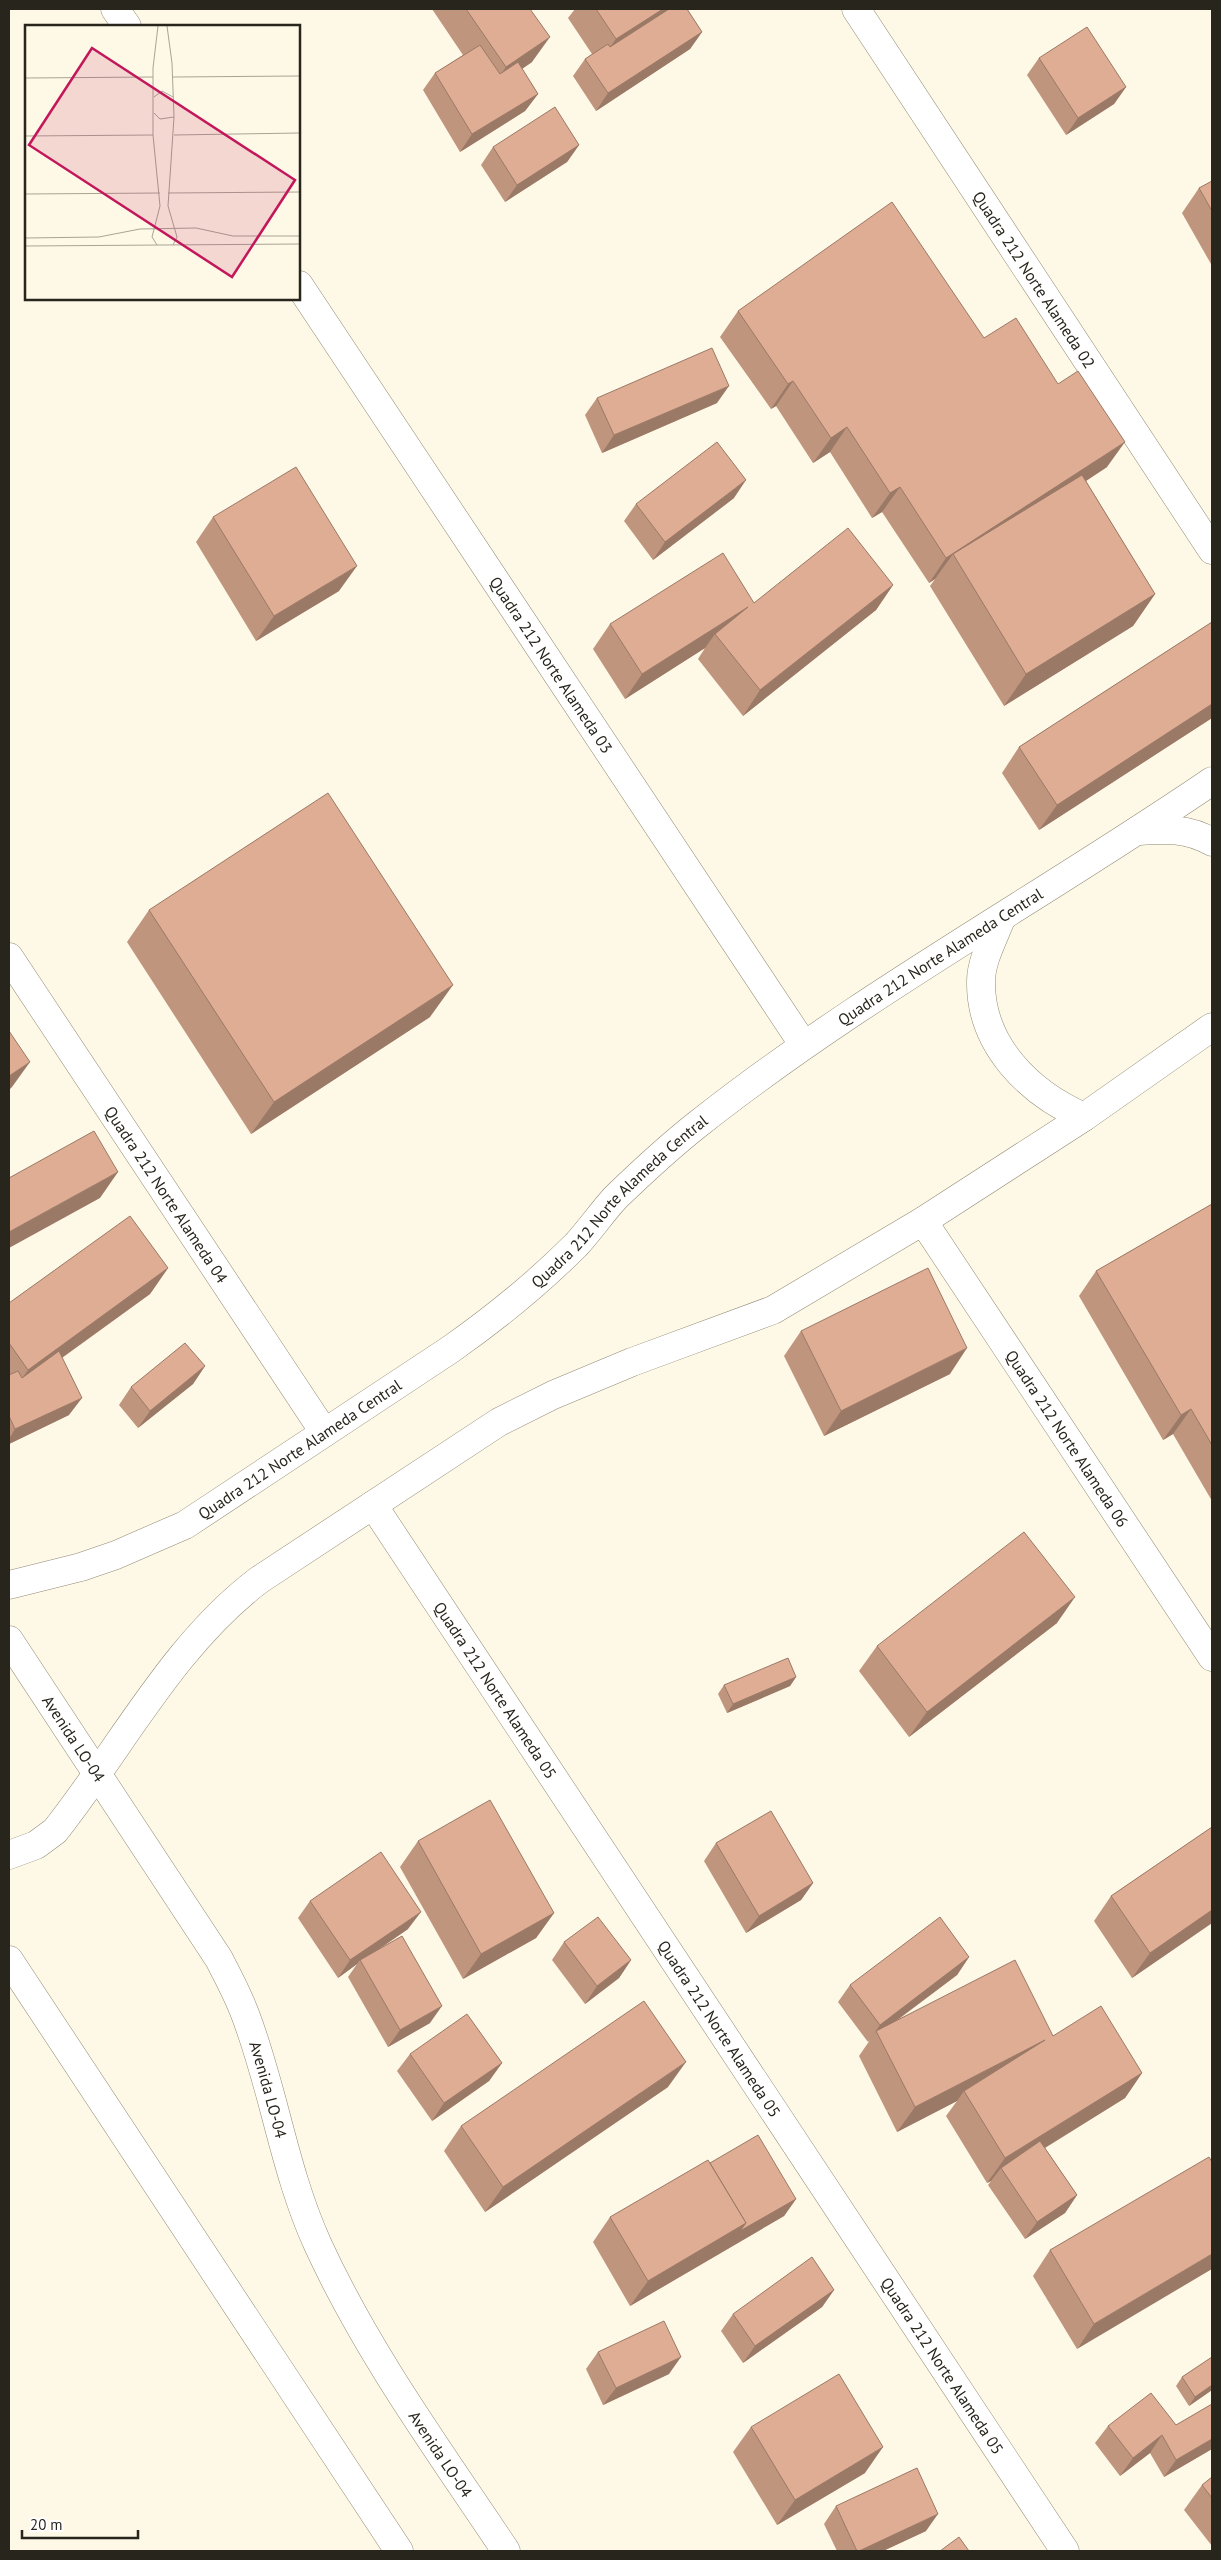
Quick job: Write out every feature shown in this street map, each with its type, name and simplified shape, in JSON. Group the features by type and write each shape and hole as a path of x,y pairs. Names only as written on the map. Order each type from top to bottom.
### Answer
{"street":[{"path":"115,9 126,25"},
{"name":"Quadra 212 Norte Alameda 02","path":"856,9 1212,550"},
{"name":"Quadra 212 Norte Alameda 03","path":"300,287 803,1044"},
{"name":"Quadra 212 Norte Alameda Central","path":"9,1585 98,1561 185,1525 492,1319 576,1244 616,1198 670,1148 703,1120 803,1044 1139,831 1212,781"},
{"path":"1139,831 1173,828 1200,835 1212,842"},
{"path":"1001,919 981,979 983,1012 997,1043 1013,1067 1037,1090 1057,1105 1084,1117"},
{"name":"Quadra 212 Norte Alameda 04","path":"9,956 324,1432"},
{"path":"9,1855 36,1845 55,1831 145,1704 231,1602 259,1580 499,1422 553,1395 632,1362 773,1310 923,1221 1084,1117 1212,1027"},
{"name":"Quadra 212 Norte Alameda 06","path":"923,1221 1212,1657"},
{"name":"Quadra 212 Norte Alameda 05","path":"373,1505 1065,2551"},
{"name":"Avenida LO-04","path":"9,1640 219,1959 235,1992 254,2043 296,2188 318,2244 340,2290 388,2372 506,2551"},
{"path":"9,1960 399,2551"}],"building":[{"path":"466,9 530,9 550,37 506,67"},
{"path":"596,9 663,9 616,39"},
{"path":"669,9 687,9 702,32 608,93 585,59 608,44 610,47"},
{"path":"1087,27 1126,87 1078,118 1039,58"},
{"path":"480,45 500,74 518,62 538,94 472,134 435,73"},
{"path":"555,107 579,145 517,185 493,147"},
{"path":"1212,181 1212,211 1199,188"},
{"path":"892,202 984,338 1016,318 1058,384 1078,371 1125,442 946,558 900,487 890,493 847,427 831,438 793,381 788,384 738,311"},
{"path":"712,348 729,386 614,435 597,398"},
{"path":"717,442 746,480 665,542 636,504"},
{"path":"296,467 357,566 274,616 213,517"},
{"path":"1082,475 1155,594 1026,674 953,554"},
{"path":"848,528 893,585 760,690 715,634 748,607 642,674 610,624 723,553 754,603"},
{"path":"1212,622 1212,704 1057,805 1019,747"},
{"path":"328,793 453,985 274,1102 149,910"},
{"path":"9,1031 30,1062 9,1076"},
{"path":"94,1131 118,1172 9,1232 9,1178"},
{"path":"1212,1204 1212,1445 1191,1409 1181,1415 1096,1271"},
{"path":"130,1216 168,1268 28,1370 9,1343 9,1303"},
{"path":"928,1268 967,1348 841,1411 801,1331"},
{"path":"185,1343 205,1366 150,1411 131,1387"},
{"path":"59,1351 82,1398 15,1429 9,1416 9,1375 18,1371 22,1378"},
{"path":"1024,1532 1075,1597 927,1712 877,1646"},
{"path":"788,1658 796,1677 733,1704 724,1685"},
{"path":"490,1800 554,1913 481,1954 418,1841"},
{"path":"771,1811 813,1883 759,1916 716,1843"},
{"path":"1212,1827 1212,1910 1150,1953 1111,1896"},
{"path":"381,1852 421,1912 350,1960 310,1901"},
{"path":"598,1917 631,1960 597,1986 564,1942"},
{"path":"940,1917 969,1957 880,2025 850,1985"},
{"path":"402,1936 442,2006 400,2030 360,1960"},
{"path":"1015,1960 1053,2036 1101,2006 1142,2073 1005,2158 964,2091 1045,2040 915,2107 876,2031"},
{"path":"644,2001 686,2062 503,2187 461,2126"},
{"path":"467,2014 502,2063 444,2103 410,2054"},
{"path":"758,2135 796,2199 740,2231 746,2223 710,2163"},
{"path":"1040,2141 1077,2195 1037,2222 1001,2168"},
{"path":"1209,2157 1212,2162 1212,2254 1094,2324 1050,2250"},
{"path":"708,2160 746,2223 648,2281 610,2217"},
{"path":"812,2257 834,2290 755,2346 733,2314"},
{"path":"664,2321 681,2357 616,2388 598,2352"},
{"path":"1212,2357 1212,2385 1195,2397 1182,2377"},
{"path":"839,2374 883,2447 795,2500 751,2427"},
{"path":"1151,2393 1176,2425 1212,2404 1212,2439 1176,2460 1162,2435 1133,2458 1108,2426"},
{"path":"917,2468 938,2514 857,2551 836,2506"},
{"path":"1212,2477 1212,2498 1202,2485"},
{"path":"959,2537 969,2551 940,2551"}]}
